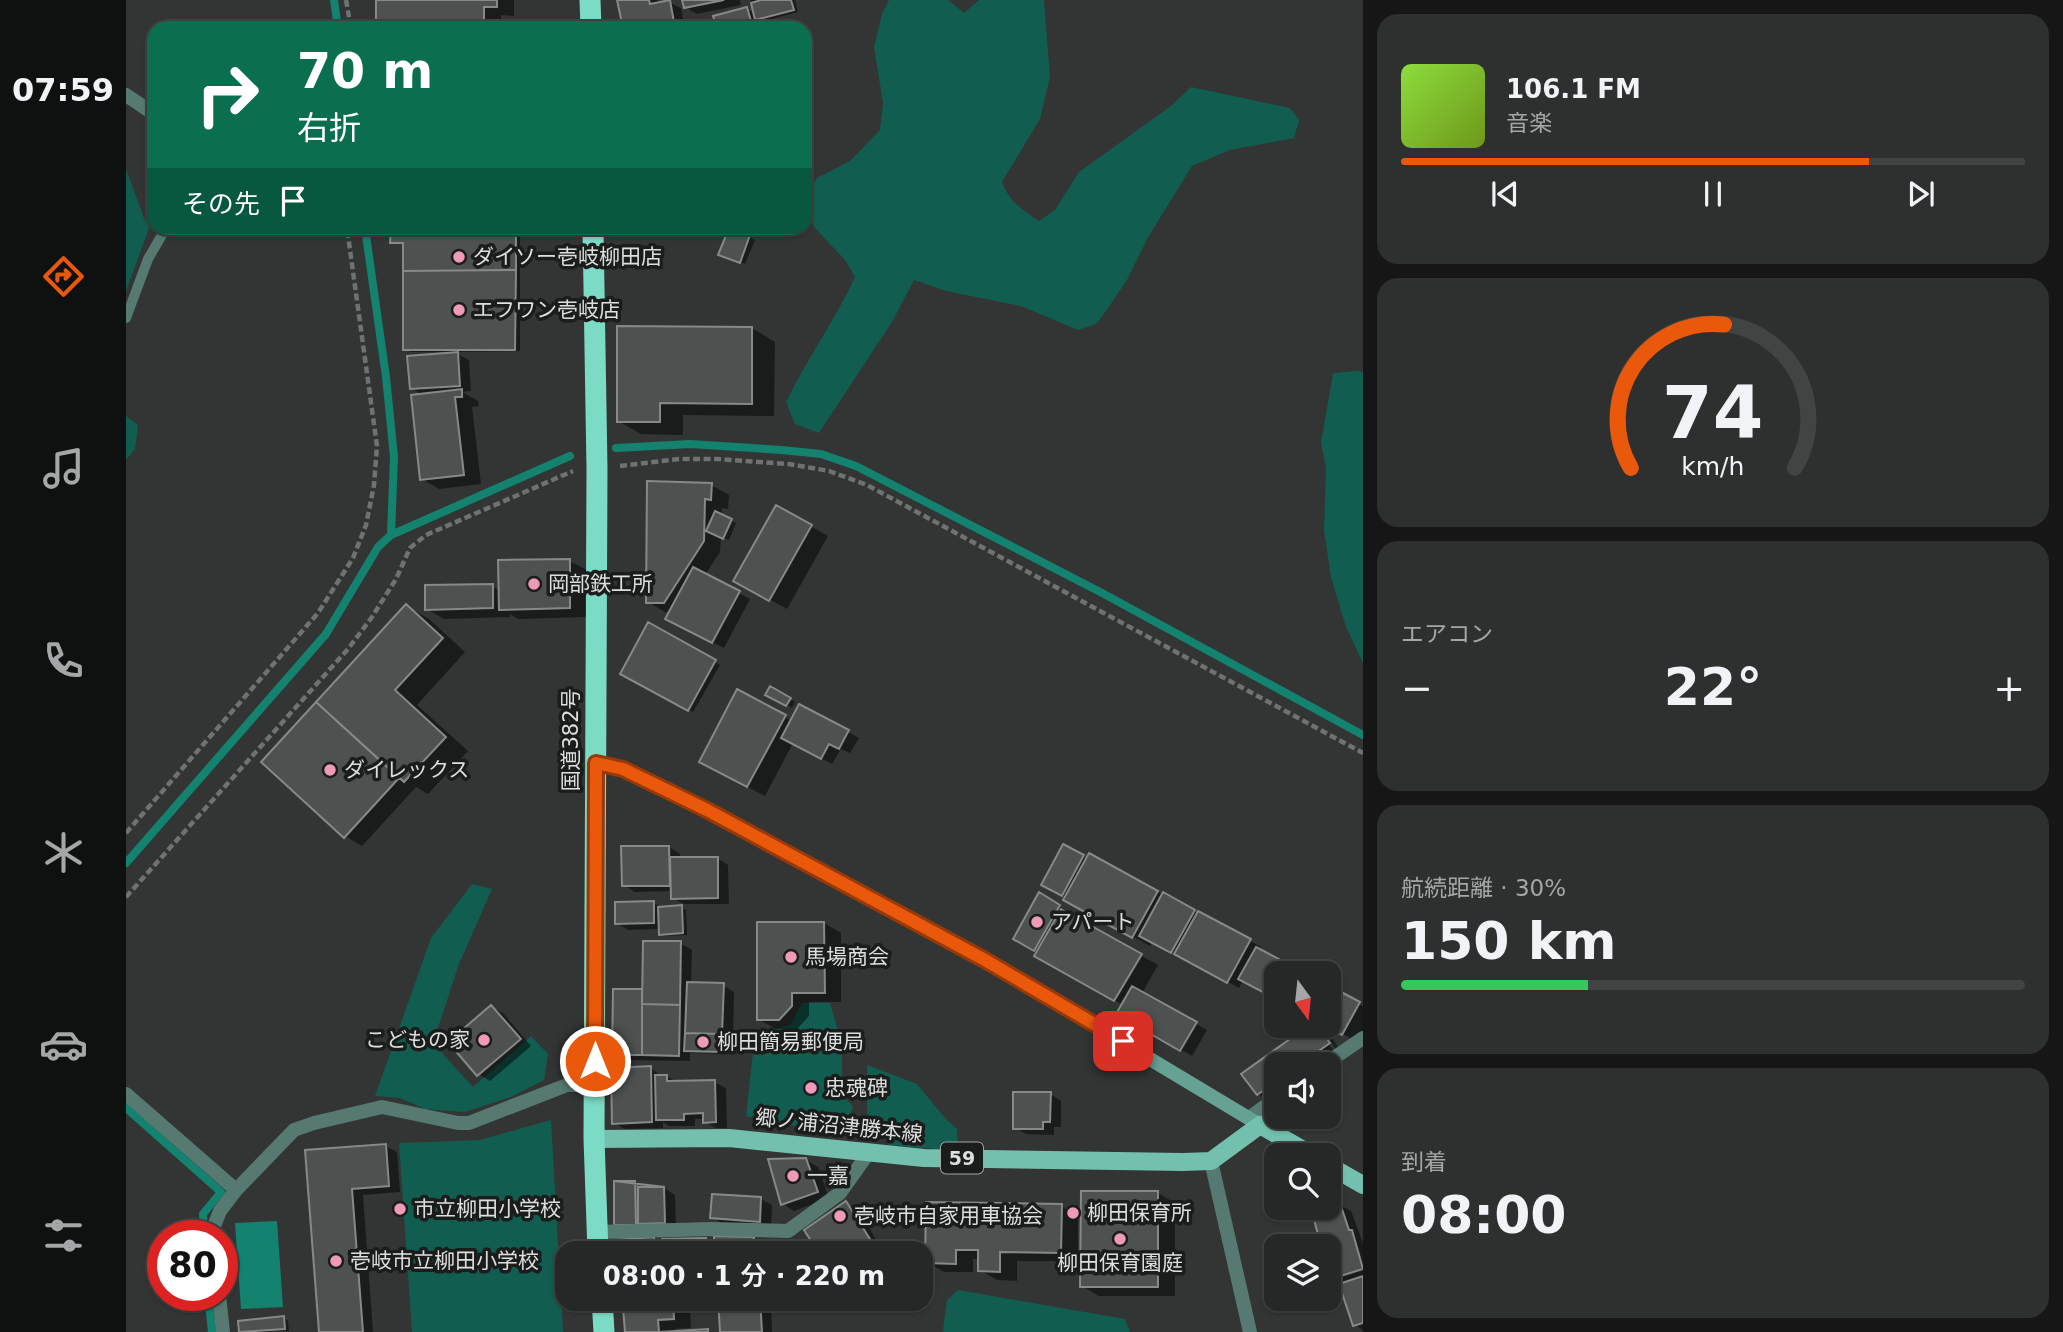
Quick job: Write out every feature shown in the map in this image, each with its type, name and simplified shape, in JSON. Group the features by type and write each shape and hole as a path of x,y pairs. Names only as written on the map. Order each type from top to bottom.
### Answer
{"highway":[{"path":"590,0 591,21"},
{"name":"国道382号","path":"593,235 597,468 593,1139 598,1241"},
{"path":"603,1311 604,1332"}],"main road":[{"path":"1212,1160 1254,1121 1292,1143"},
{"name":"郷ノ浦沼津勝本線","path":"593,1139 729,1138 923,1158 1212,1160"},
{"path":"1341,1172 1363,1185"}],"street":[{"path":"126,95 147,109"},
{"path":"596,763 623,769 707,810 985,960 1254,1121 1264,1111"},
{"path":"1341,1053 1363,1038"},
{"path":"216,1220 236,1190 293,1130 382,1107 469,1123 568,1085 594,1085"},
{"path":"126,1094 236,1190"},
{"path":"614,1241 712,1229 789,1231 840,1193 870,1151"},
{"path":"1212,1160 1250,1332"},
{"path":"221,1311 223,1332"}],"lane":[{"path":"126,318 148,260 162,235"}],"path":[{"path":"346,0 350,21"},
{"path":"126,833 318,613 353,558 366,525 374,485 377,446 347,235"},
{"path":"126,897 348,649 396,579 410,548 426,535 581,468 717,459 789,464 829,471 878,492 1363,753"}],"shaded area":[{"path":"889,0 948,0 964,13 979,0 1044,0 1050,77 1040,119 1002,182 1008,195 1039,221 1055,210 1079,172 1171,106 1191,87 1290,108 1299,120 1294,138 1230,150 1192,166 1147,239 1127,280 1096,324 1078,330 1021,306 946,291 914,280 892,322 819,433 795,424 786,402 855,277 845,260 814,227 812,185 817,178 850,161 880,130 883,103 874,47 882,14"},
{"path":"126,169 147,220 147,234 126,291"},
{"path":"1363,372 1363,663 1346,627 1331,577 1324,530 1326,468 1321,443 1333,373"},
{"path":"126,416 138,425 135,449 126,460"},
{"path":"472,884 492,889 459,964 433,1043 473,1087 531,1036 548,1054 544,1080 511,1097 465,1112 425,1109 400,1098 375,1096 431,938"},
{"path":"802,1003 830,1003 842,1044 842,1095 853,1106 847,1127 838,1134 746,1116 755,1034 790,1025"},
{"path":"867,1065 917,1084 957,1129 958,1151 889,1145 867,1113"},
{"path":"551,1120 558,1241 555,1241 555,1311 562,1311 563,1332 412,1332 399,1143 480,1140"},
{"path":"277,1221 283,1307 241,1309 238,1223"},
{"path":"958,1290 1125,1319 1130,1332 944,1332 947,1300"}],"building":[{"path":"376,0 497,0 497,7 484,7 484,21 376,21"},
{"path":"617,0 649,0 650,4 670,0 674,21 622,21"},
{"path":"682,0 724,0 684,8"},
{"path":"761,0 791,0 794,10 755,20 751,3"},
{"path":"747,7 751,21 715,21 713,16"},
{"name":"ダイソー壱岐柳田店","path":"391,235 516,235 516,270 403,271 403,243 390,243"},
{"path":"726,235 750,235 740,263 718,255"},
{"name":"エフワン壱岐店","path":"516,270 515,350 403,350 403,271"},
{"path":"617,326 752,327 752,404 660,403 660,422 617,422"},
{"path":"458,352 460,386 410,389 407,356"},
{"path":"462,389 462,397 455,397 464,475 420,480 411,395"},
{"path":"647,481 712,483 711,500 705,499 704,541 664,603 646,603"},
{"path":"776,505 812,525 769,601 733,581"},
{"path":"715,511 732,519 723,539 706,531"},
{"name":"岡部鉄工所","path":"570,559 570,608 499,610 498,560"},
{"path":"693,567 740,591 712,643 665,619"},
{"name":"岡部鉄工所","path":"493,584 493,608 425,610 425,585"},
{"path":"406,604 443,638 395,690 446,737 404,782 316,702"},
{"path":"648,622 716,660 688,711 620,674"},
{"path":"770,686 791,698 786,706 765,695"},
{"path":"737,689 786,715 747,787 699,762"},
{"name":"ダイレックス","path":"316,702 399,778 344,838 261,762"},
{"path":"799,704 849,730 839,749 829,744 821,759 781,738"},
{"name":"アパート","path":"1063,844 1084,855 1062,896 1041,885"},
{"path":"621,846 669,846 670,886 622,886"},
{"path":"1089,853 1158,891 1132,938 1063,900"},
{"path":"670,857 718,857 718,898 671,899"},
{"name":"アパート","path":"1039,892 1060,905 1034,951 1013,939"},
{"path":"1163,892 1195,910 1171,953 1139,936"},
{"path":"654,901 654,923 615,924 615,902"},
{"path":"682,905 683,933 659,935 658,907"},
{"path":"1061,909 1142,954 1114,1001 1034,956"},
{"path":"1198,911 1251,939 1227,983 1174,954"},
{"name":"馬場商会","path":"757,922 824,922 825,993 792,993 792,1006 779,1020 757,1020"},
{"path":"643,941 681,941 680,1005 642,1004"},
{"path":"1256,947 1282,961 1264,961 1264,993 1238,979"},
{"path":"687,982 724,983 722,1034 685,1033"},
{"path":"1132,986 1197,1022 1180,1051 1116,1014"},
{"path":"613,989 642,989 642,1055 612,1055"},
{"path":"1341,992 1360,1002 1341,1034"},
{"path":"642,1004 680,1005 679,1056 642,1055"},
{"name":"こどもの家","path":"491,1005 521,1039 477,1076 448,1042"},
{"name":"柳田簡易郵便局","path":"685,1033 722,1034 721,1052 684,1051"},
{"path":"1291,1038 1326,1038 1330,1043 1317,1052 1272,1052"},
{"path":"1264,1058 1264,1090 1257,1095 1241,1074"},
{"path":"651,1066 652,1122 612,1124 611,1068"},
{"path":"655,1075 667,1075 667,1081 715,1080 716,1122 703,1123 703,1113 684,1114 684,1120 656,1120"},
{"path":"1013,1092 1051,1092 1050,1122 1043,1122 1043,1129 1013,1129"},
{"name":"壱岐市立柳田小学校","path":"386,1144 389,1186 352,1189 363,1332 319,1332 305,1150"},
{"name":"一嘉","path":"806,1158 818,1192 781,1205 768,1159"},
{"path":"614,1181 635,1181 636,1225 614,1225"},
{"path":"614,1181 664,1187 665,1223 614,1225"},
{"path":"638,1187 664,1187 665,1223 638,1224"},
{"name":"柳田保育園庭","path":"1081,1191 1158,1191 1158,1287 1080,1287"},
{"path":"712,1194 761,1197 760,1222 710,1218"},
{"name":"壱岐市自家用車協会","path":"846,1201 871,1241 811,1241 804,1230"},
{"path":"926,1202 1062,1204 1061,1253 1000,1252 1000,1272 978,1271 978,1250 956,1250 956,1264 933,1263 933,1241 925,1241"},
{"path":"1341,1206 1349,1230 1352,1230 1363,1269 1341,1276 1341,1234 1318,1234 1314,1220 1341,1220"},
{"path":"714,1236 754,1237 754,1241 714,1241"},
{"path":"654,1237 654,1241 614,1241"},
{"path":"706,1238 706,1241 662,1241"},
{"path":"1363,1276 1363,1323 1353,1326 1341,1283"},
{"path":"623,1311 674,1311 674,1319 658,1320 659,1332 625,1332"},
{"path":"719,1311 761,1311 762,1332 720,1332"},
{"path":"284,1316 285,1329 239,1332 238,1321"},
{"path":"708,1329 708,1332 659,1332"}],"waterway":[{"path":"334,0 337,21"},
{"path":"366,235 394,457 391,535"},
{"path":"616,448 690,444 782,450 821,454 856,466 1104,594 1363,735"},
{"path":"126,863 326,634 378,547 391,535 570,456"},
{"path":"126,1108 221,1192 203,1214 203,1220"},
{"path":"210,1311 212,1332"}],"place":[{"name":"ダイソー壱岐柳田店","path":"459,257"},
{"name":"エフワン壱岐店","path":"459,310"},
{"name":"岡部鉄工所","path":"534,584"},
{"name":"ダイレックス","path":"330,770"},
{"name":"アパート","path":"1037,922"},
{"name":"馬場商会","path":"791,957"},
{"name":"こどもの家","path":"484,1040"},
{"name":"柳田簡易郵便局","path":"703,1042"},
{"name":"忠魂碑","path":"811,1088"},
{"name":"一嘉","path":"793,1176"},
{"name":"市立柳田小学校","path":"400,1209"},
{"name":"柳田保育所","path":"1073,1213"},
{"name":"壱岐市自家用車協会","path":"840,1216"},
{"name":"柳田保育園庭","path":"1120,1239"},
{"name":"壱岐市立柳田小学校","path":"336,1261"}],"route":[{"path":"595,1061 596,763 623,769 707,810 985,960 1123,1041"}]}
